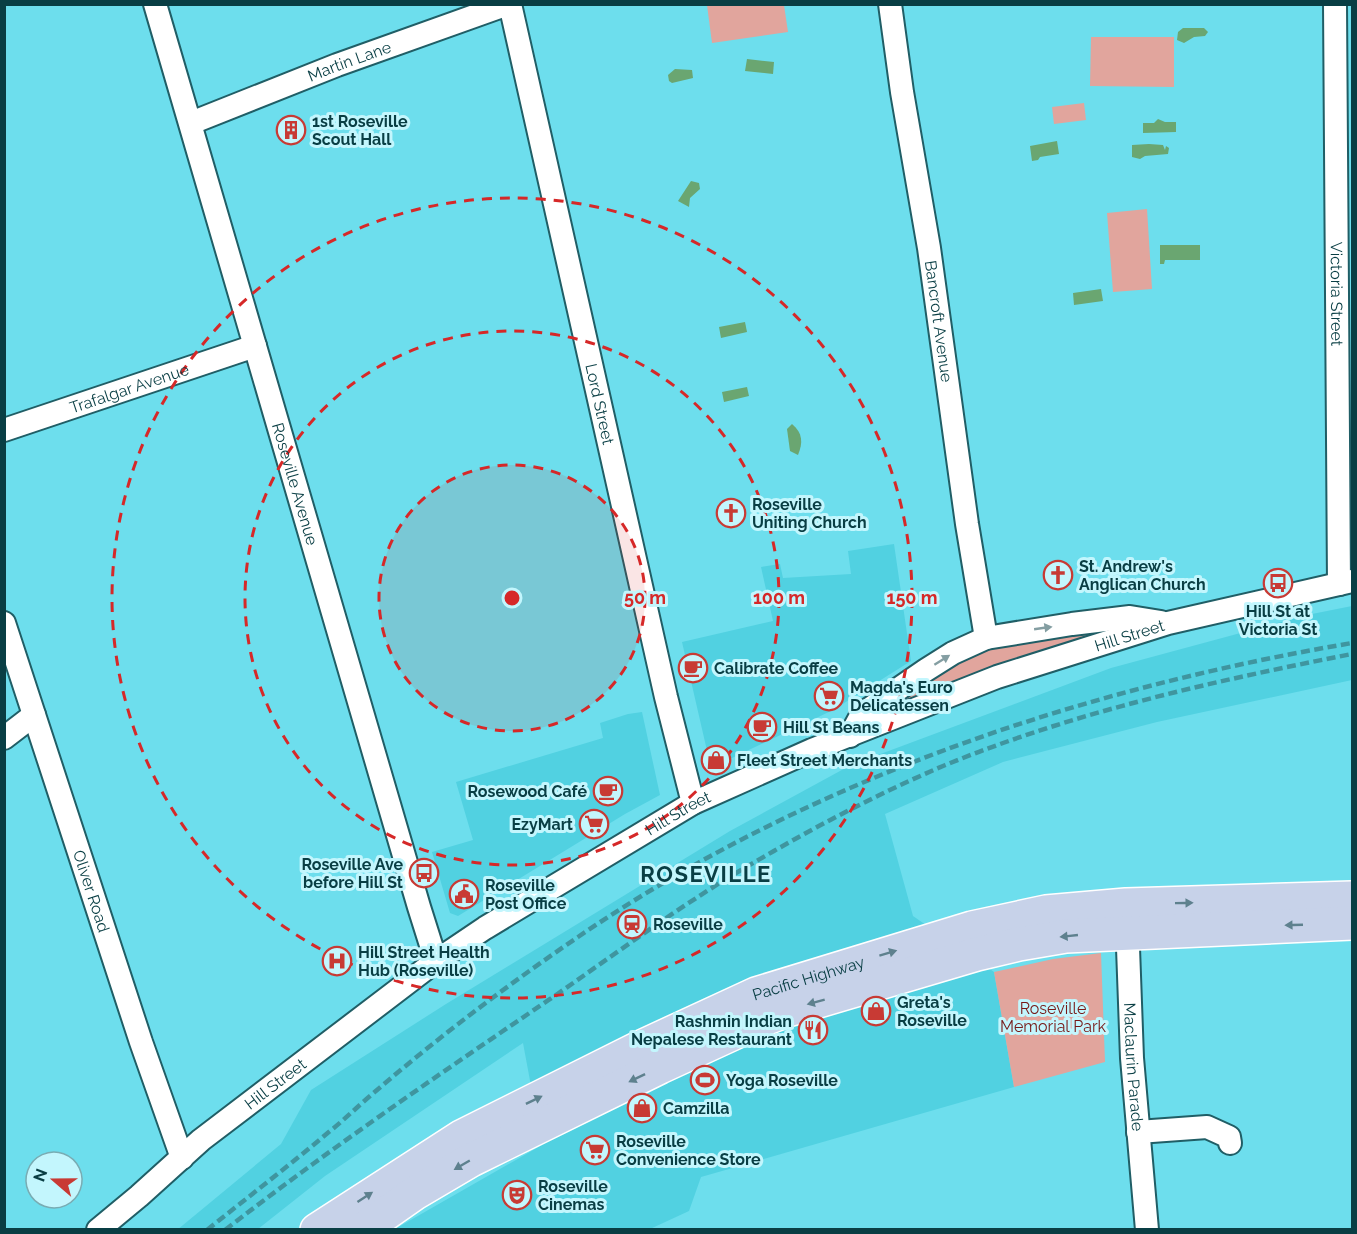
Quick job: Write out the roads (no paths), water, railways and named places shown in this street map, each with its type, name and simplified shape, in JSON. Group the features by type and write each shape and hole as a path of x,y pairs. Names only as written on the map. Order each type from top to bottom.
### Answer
{"highway":[{"name":"Pacific Highway","path":"362,1230 415,1193 471,1160 660,1067 772,1016 977,954 1066,936 1127,918 1353,898"},
{"name":"Pacific Highway","path":"317,1230 461,1137 637,1049 756,994 1000,921 1046,912 1127,918 1353,923"}],"street":[{"name":"Roseville Avenue","path":"155,4 436,961"},
{"name":"Martin Lane","path":"190,123 337,65 509,4"},
{"name":"Lord Street","path":"509,4 666,697 693,803"},
{"name":"Bancroft Avenue","path":"890,4 902,92 929,248 967,524 986,638"},
{"name":"Victoria Street","path":"1335,4 1346,582"},
{"name":"Trafalgar Avenue","path":"4,430 255,346"},
{"name":"Hill Street","path":"98,1230 140,1196 201,1140 436,961 485,928 693,803 773,766 997,678 1168,623 1346,582"},
{"path":"850,736 862,714 953,653 986,638 1042,628 1130,617 1168,623"},
{"name":"Oliver Road","path":"4,623 141,1042 182,1158"},
{"path":"4,738 34,715"},
{"name":"Maclaurin Parade","path":"1127,918 1132,1058 1147,1230"},
{"path":"1138,1132 1207,1126 1229,1137 1230,1143"}],"railway":[{"path":"207,1230 315,1144 420,1054 524,975 578,937 666,881 758,831 852,787 949,748 1048,715 1149,686 1250,662 1352,643"},
{"path":"225,1230 389,1110 683,907 752,863 860,805 943,766 1094,714 1196,687 1352,654"}],"place":[{"name":"1st Roseville Scout Hall","path":"291,130"},
{"name":"Roseville Uniting Church","path":"731,513"},
{"name":"St. Andrew's Anglican Church","path":"1058,575"},
{"name":"Hill St at Victoria St","path":"1278,583"},
{"name":"Calibrate Coffee","path":"693,668"},
{"name":"Magda's Euro Delicatessen","path":"829,696"},
{"name":"Hill St Beans","path":"762,727"},
{"name":"Fleet Street Merchants","path":"716,760"},
{"name":"Rosewood Café","path":"608,791"},
{"name":"EzyMart","path":"594,824"},
{"name":"Roseville Ave before Hill St","path":"424,873"},
{"name":"Roseville Post Office","path":"464,894"},
{"name":"Roseville","path":"632,924"},
{"name":"Hill Street Health Hub (Roseville)","path":"337,961"},
{"name":"Greta's Roseville","path":"876,1011"},
{"name":"Rashmin Indian Nepalese Restaurant","path":"813,1030"},
{"name":"Yoga Roseville","path":"705,1080"},
{"name":"Camzilla","path":"642,1108"},
{"name":"Roseville Convenience Store","path":"595,1150"},
{"name":"Roseville Cinemas","path":"517,1195"}],"district":[{"name":"ROSEVILLE","path":"706,874"}],"park label":[{"name":"Roseville Memorial Park","path":"1053,1017"}]}
